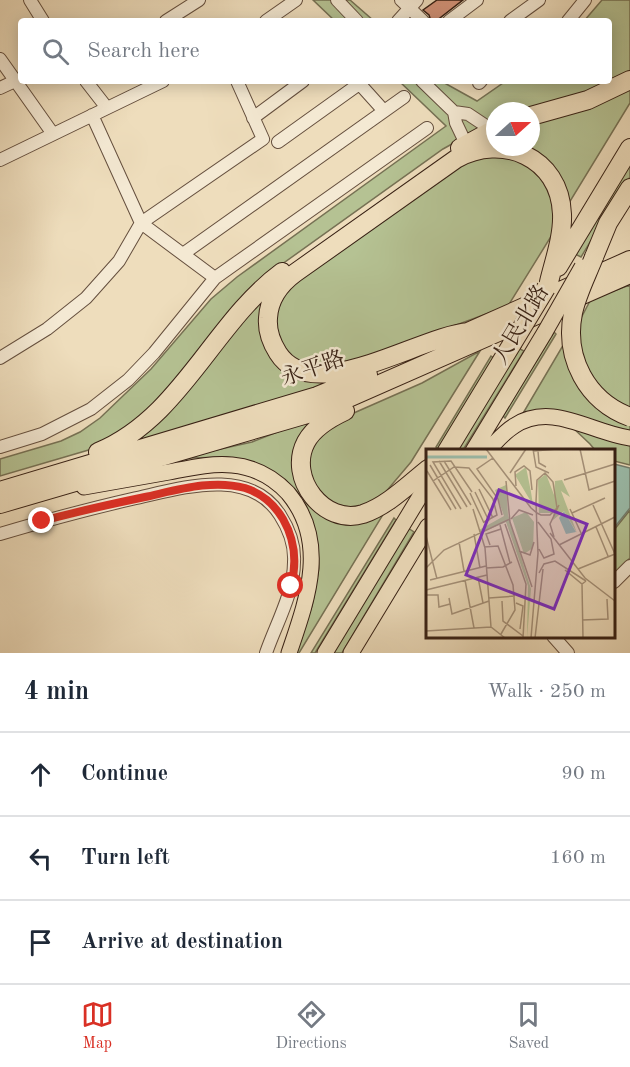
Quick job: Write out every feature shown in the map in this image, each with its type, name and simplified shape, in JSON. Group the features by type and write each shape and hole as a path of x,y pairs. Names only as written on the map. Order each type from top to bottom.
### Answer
{"highway":[{"path":"540,113 588,100 630,80"},
{"path":"0,483 93,454 131,434 164,405 232,320 268,283 466,144 486,133"},
{"path":"466,340 444,336 346,371 314,375 296,369 280,357 269,334 268,318 271,303 277,291 295,273 456,159 472,151 488,148 511,149 530,158 548,174 555,187 561,206 562,224 547,285"},
{"name":"人民北路","path":"448,449 630,148"},
{"path":"630,188 608,223 589,261 574,310 571,330 573,354 581,375 592,391 606,404 630,417"},
{"name":"永平路","path":"0,504 321,410 630,260"},
{"name":"永平路","path":"0,490 317,396 466,340 630,274"},
{"path":"426,471 390,499 370,511 346,516 325,508 314,498 303,479 301,457 310,436 323,424 434,369 466,340"}],"main road":[{"name":"人民北路","path":"474,449 589,261"},
{"path":"488,449 513,426 527,419 541,416 563,418 606,433 630,438"},
{"path":"22,498 206,466 238,466 264,474 281,486 296,504 303,518 311,546 312,563 309,588 289,653"},
{"path":"325,653 426,486"},
{"path":"407,517 426,527"},
{"path":"351,653 426,530"}],"street":[{"path":"30,0 41,18"},
{"path":"171,18 199,0"},
{"path":"270,18 296,0"},
{"path":"337,0 354,18"},
{"path":"453,18 477,0"},
{"path":"514,18 539,0"},
{"path":"570,18 585,0"},
{"path":"400,18 409,3 421,18"},
{"path":"0,59 53,134"},
{"path":"0,88 15,81"},
{"path":"88,84 107,108"},
{"path":"0,160 157,84"},
{"path":"0,358 47,329 86,298 119,261 141,222 263,140 238,84"},
{"path":"253,118 299,84"},
{"path":"278,142 355,84"},
{"path":"360,84 384,111"},
{"path":"425,84 454,112 456,123 466,144"},
{"path":"183,254 404,97"},
{"path":"454,112 468,114 486,124"},
{"path":"92,115 141,222 215,278"},
{"path":"0,447 42,434 91,409 128,380 154,353 215,278 427,128"},
{"path":"0,534 80,511 197,486 227,485 254,492 268,501 279,514 290,533 294,552 291,586 266,653"},
{"path":"615,581 630,566"},
{"path":"557,638 568,653"}],"shaded area":[{"path":"313,0 350,0 371,18 332,18"},
{"path":"602,0 630,0 630,73 612,83 612,18 587,18"},
{"path":"402,84 446,84 477,101 502,84 611,84 602,89 540,107 540,102 486,102 486,125 443,149 278,267 137,422 92,449 0,476 0,459 61,441 80,432 100,418 151,369 211,299 237,277 446,126"},
{"path":"630,87 630,103 569,203 527,156 540,156 540,119 559,116 605,100"},
{"path":"483,153 486,156 525,161 550,189 555,230 508,306 342,367 303,367 279,342 275,315 285,293 293,284 449,168"},
{"path":"630,163 630,177 581,257 575,254"},
{"path":"630,285 630,412 604,398 580,361 579,322 591,299"},
{"path":"262,295 266,345 336,382 112,453"},
{"path":"554,332 556,334 505,418 503,416"},
{"path":"565,342 566,349 630,423 630,432 522,415"},
{"path":"518,348 524,351 464,449 457,449"},
{"path":"480,351 411,462 384,494 375,501 355,508 333,504 313,484 308,462 313,444 320,434 347,416 422,383"},
{"path":"491,356 494,358 439,449 436,447"},
{"path":"323,414 307,432 312,506 384,513 299,653 294,653 312,606 319,568 308,511 295,490 244,460 227,457 191,458 129,475 198,454 252,442"},
{"path":"572,427 630,444 630,465 615,461 615,449 594,449"},
{"path":"615,464 630,468 630,508 615,527"},
{"path":"630,510 630,558 615,573 615,529"},
{"path":"394,518 396,520 315,653 311,653"},
{"path":"408,528 414,532 342,653 333,653"}],"building":[{"path":"437,0 463,0 440,18 430,18 423,10"}],"route":[{"path":"42,521 117,502 197,486 222,485 243,488 264,497 276,509 285,524 294,552 291,586"}]}
